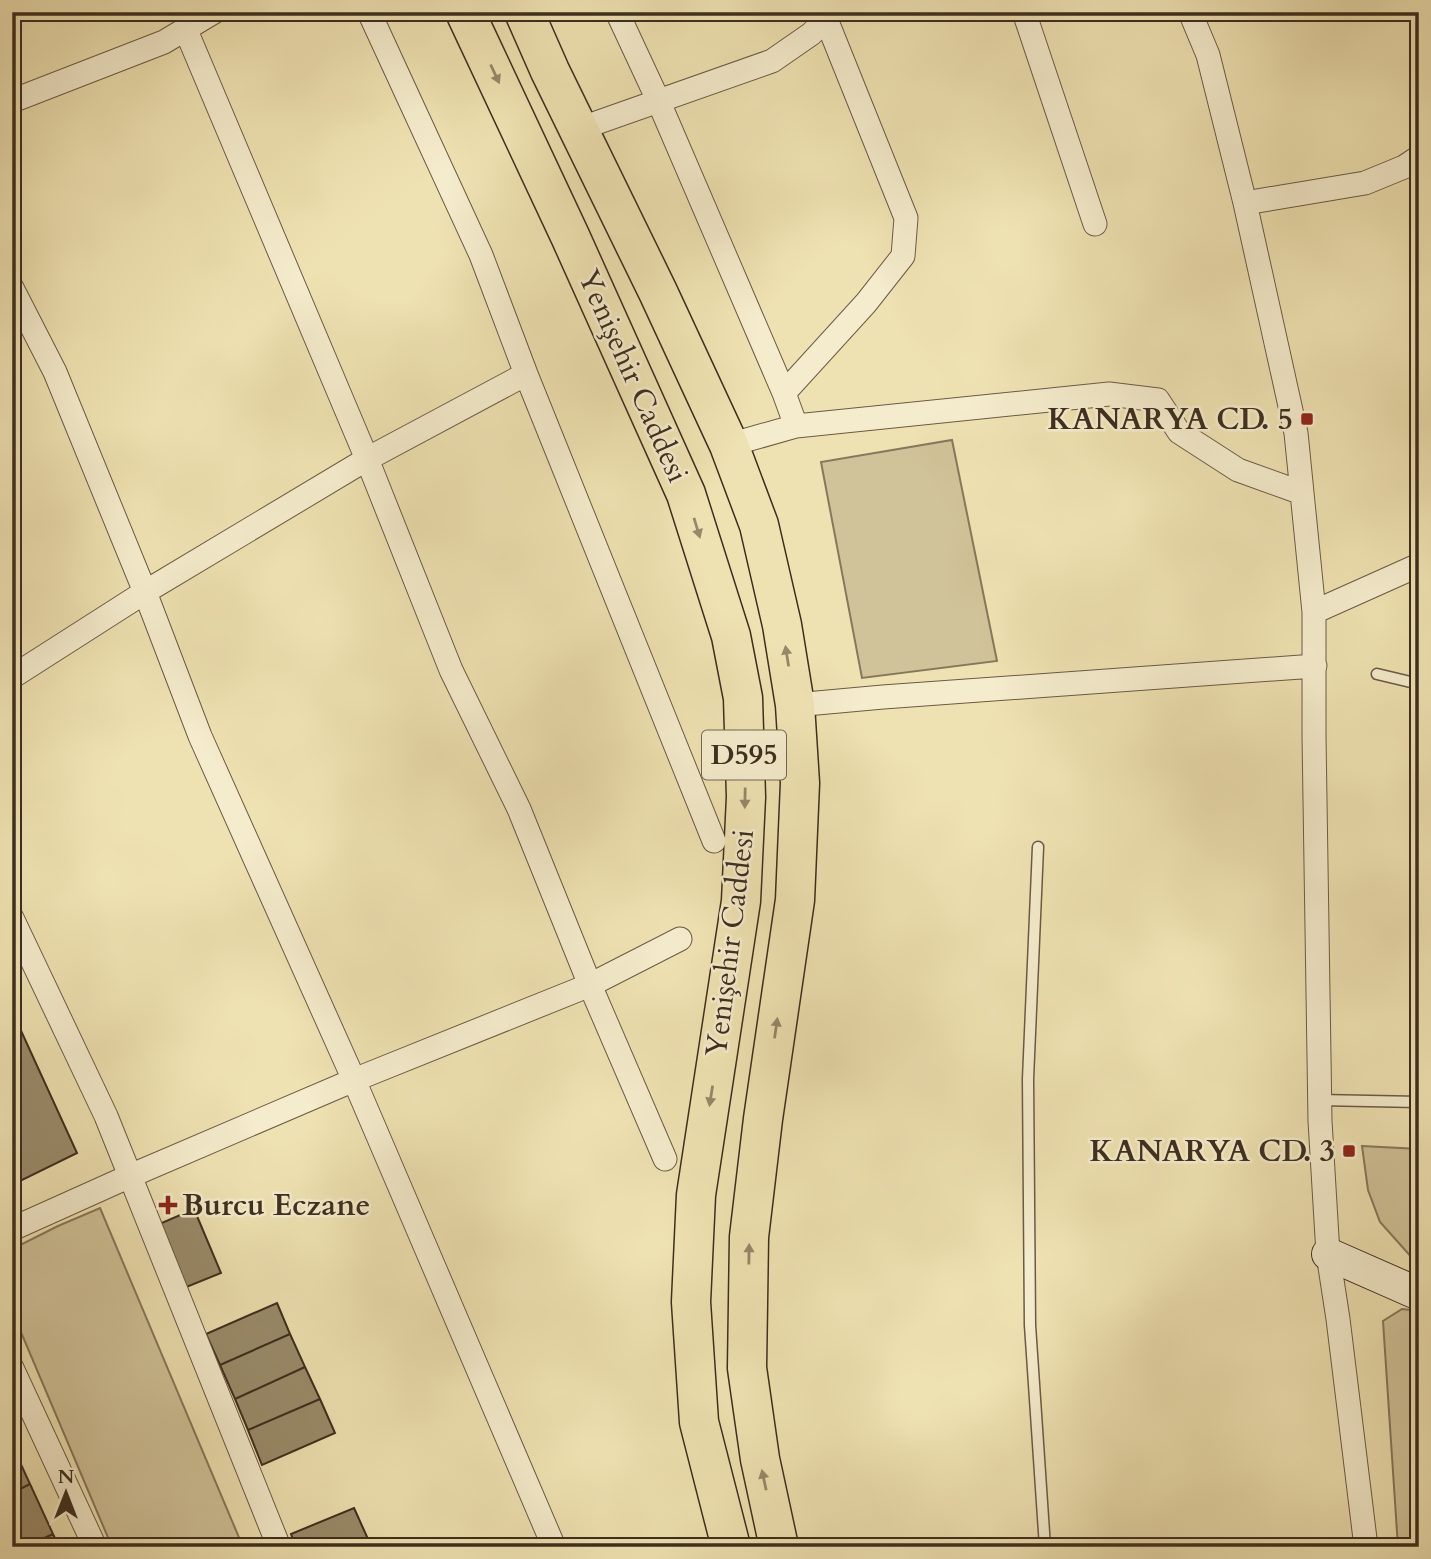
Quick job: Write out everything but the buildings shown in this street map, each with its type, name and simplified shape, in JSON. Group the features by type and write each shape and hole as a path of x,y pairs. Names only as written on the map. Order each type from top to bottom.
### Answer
{"highway":[{"name":"Yenişehir Caddesi","path":"465,12 686,494 731,636 743,698 746,797 741,901 696,1195 691,1302 699,1422 731,1547"},
{"name":"Yenişehir Caddesi","path":"524,12 729,445 759,525 782,625 795,705 800,783 795,900 763,1119 749,1250 747,1368 760,1459 779,1547"}],"street":[{"path":"12,101 163,42 214,12"},
{"path":"369,12 481,255 526,374 714,841"},
{"path":"617,12 658,100 796,425"},
{"path":"1024,12 1095,224"},
{"path":"1190,12 1208,55 1245,203 1296,433 1314,612 1319,1100 1328,1254 1366,1547"},
{"path":"579,129 772,61 811,34 830,16 906,218 903,256 866,303 784,393"},
{"path":"185,29 367,459 451,670 519,809 590,985 665,1158"},
{"path":"1245,203 1366,183 1405,167 1419,157"},
{"path":"12,288 55,372 145,592 200,736 354,1080 554,1547"},
{"path":"12,677 145,592 367,459 526,374"},
{"path":"729,445 796,425 1109,394 1158,400 1179,432 1238,470 1302,493"},
{"path":"1314,612 1419,565"},
{"path":"795,705 1315,666"},
{"path":"12,918 101,1104 279,1547"},
{"path":"12,1229 130,1175 354,1080 590,985 680,939"},
{"path":"1328,1254 1419,1294"},
{"path":"12,1368 95,1547"}],"lane":[{"path":"1377,674 1419,684"},
{"path":"1038,847 1028,1079 1030,1325 1045,1547"},
{"path":"1319,1100 1419,1102"}],"shaded area":[{"path":"952,440 997,661 862,678 821,462"},
{"path":"1362,1146 1419,1149 1419,1262 1413,1259 1380,1222 1368,1190"},
{"path":"100,1208 243,1547 112,1547 12,1311 12,1249"},
{"path":"1402,1309 1419,1311 1419,1547 1398,1547 1383,1321"}],"place":[{"name":"KANARYA CD. 5","path":"1307,419"},
{"name":"KANARYA CD. 3","path":"1349,1151"},
{"name":"Burcu Eczane","path":"168,1205"}]}
